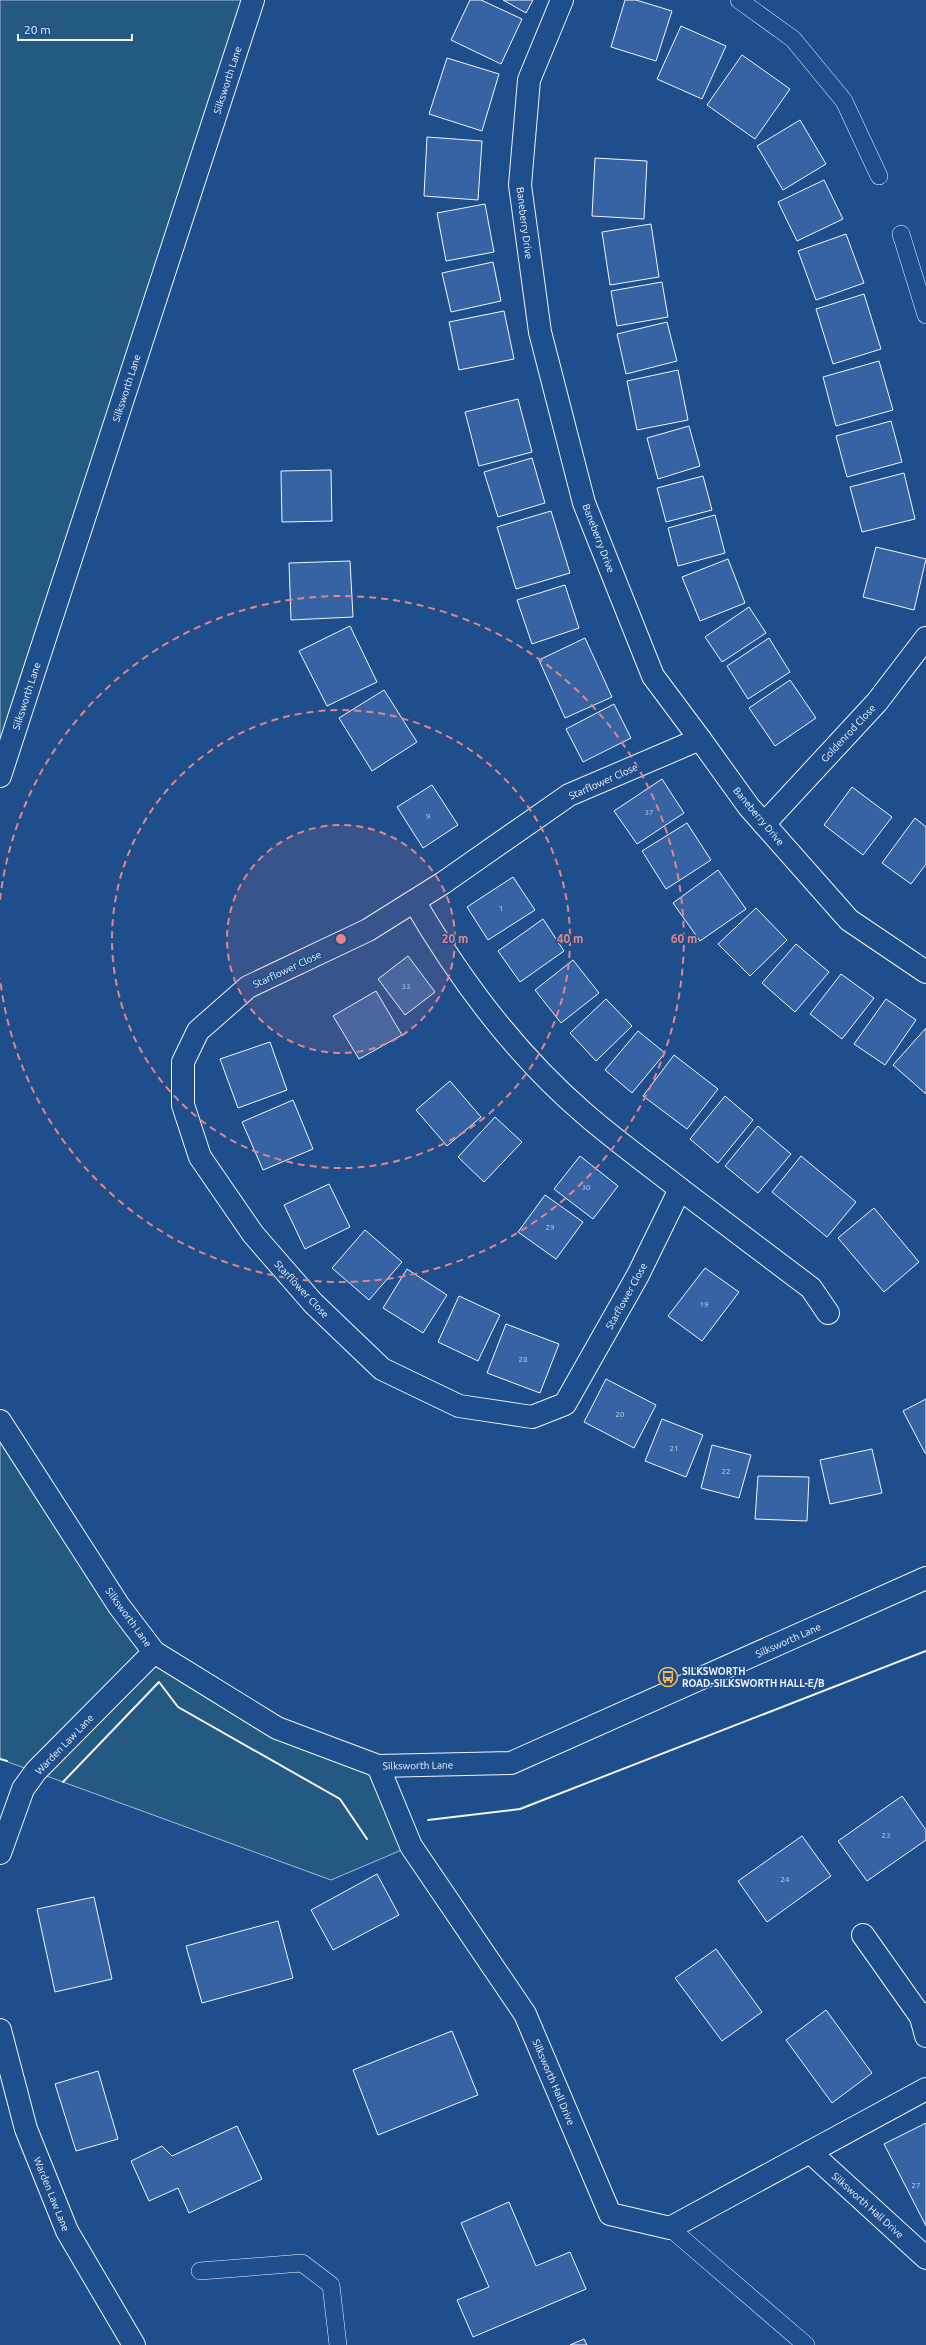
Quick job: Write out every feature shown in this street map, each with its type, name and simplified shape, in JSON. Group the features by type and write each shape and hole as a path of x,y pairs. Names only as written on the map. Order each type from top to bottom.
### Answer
{"street":[{"name":"Silksworth Lane","path":"0,776 253,0"},
{"name":"Baneberry Drive","path":"562,0 529,80 520,185 540,332 587,510 653,676 764,824 849,920 926,972"},
{"name":"Goldenrod Close","path":"764,824 877,702 926,638"},
{"name":"Starflower Close","path":"680,1189 638,1274 565,1404 532,1417 459,1406 382,1369 313,1303 253,1234 200,1157 183,1105 183,1062 198,1031 248,987 368,930 414,901 569,795 700,739"},
{"path":"414,901 464,980 500,1027 540,1072 584,1113 680,1189 811,1288 828,1313"},
{"name":"Silksworth Lane","path":"0,1421 119,1606 154,1652 277,1728 378,1766 511,1763 926,1578"},
{"name":"Warden Law Lane","path":"0,1853 23,1789 36,1771 154,1652"},
{"name":"Silksworth Hall Drive","path":"378,1766 410,1846 525,2014 610,2214 670,2228"},
{"path":"863,1935 924,2022"},
{"name":"Warden Law Lane","path":"0,2030 26,2129 67,2231 134,2345"},
{"path":"670,2228 926,2090"},
{"name":"Silksworth Hall Drive","path":"810,2152 926,2258"}],"lane":[{"path":"739,0 793,39 844,101 879,176"},
{"path":"901,234 926,314"},
{"path":"670,2228 806,2345"},
{"path":"200,2271 302,2263 331,2285 338,2345"}],"shaded area":[{"path":"0,0 253,0 0,776"},
{"path":"0,1421 154,1652 277,1728 378,1766 411,1846 331,1880 0,1759"}],"building":[{"path":"470,0 481,0 522,19 501,64 451,40"},
{"path":"503,0 533,0 526,13"},
{"path":"625,0 636,0 672,11 656,61 611,47"},
{"path":"681,26 726,46 702,99 657,79"},
{"path":"742,55 790,89 755,139 707,105"},
{"path":"447,58 499,74 482,131 429,114"},
{"path":"800,120 826,164 783,190 757,146"},
{"path":"427,137 482,141 478,200 424,196"},
{"path":"595,158 647,161 644,219 592,216"},
{"path":"824,180 843,219 797,241 778,202"},
{"path":"485,204 494,252 446,261 437,213"},
{"path":"651,224 659,277 610,285 602,232"},
{"path":"846,234 864,283 816,300 798,251"},
{"path":"493,262 501,301 451,312 442,273"},
{"path":"662,282 668,317 617,326 611,291"},
{"path":"864,294 881,349 833,364 816,309"},
{"path":"504,311 514,359 459,370 449,322"},
{"path":"667,322 677,361 626,374 617,334"},
{"path":"879,361 893,410 836,426 823,377"},
{"path":"678,370 688,420 637,430 627,381"},
{"path":"518,399 532,452 479,466 465,412"},
{"path":"891,421 902,462 847,477 836,436"},
{"path":"689,426 700,466 658,479 647,438"},
{"path":"532,458 545,503 498,517 484,472"},
{"path":"331,470 332,521 282,522 281,471"},
{"path":"904,473 915,519 862,532 850,487"},
{"path":"703,476 712,510 666,522 657,488"},
{"path":"551,511 570,573 516,589 497,527"},
{"path":"715,515 725,553 678,566 668,528"},
{"path":"876,547 926,559 914,610 863,597"},
{"path":"728,559 745,603 700,621 682,577"},
{"path":"350,561 353,617 291,620 289,563"},
{"path":"565,585 579,628 532,644 517,600"},
{"path":"749,607 766,633 722,662 705,637"},
{"path":"350,626 377,682 327,706 299,651"},
{"path":"585,638 612,697 565,718 539,660"},
{"path":"769,638 790,672 748,699 727,666"},
{"path":"790,680 816,718 775,746 749,708"},
{"path":"384,690 417,742 372,771 339,718"},
{"path":"614,704 631,738 583,762 566,729"},
{"path":"662,779 684,813 637,844 614,811"},
{"path":"432,785 458,825 423,848 397,807"},
{"path":"852,787 892,817 863,855 824,825"},
{"path":"915,818 926,827 926,864 911,884 882,863"},
{"path":"687,823 711,860 666,889 642,851"},
{"path":"718,870 746,909 700,941 673,903"},
{"path":"513,877 535,910 488,940 467,907"},
{"path":"756,908 787,940 750,976 718,944"},
{"path":"543,919 564,951 520,982 498,951"},
{"path":"796,944 829,972 795,1012 762,983"},
{"path":"408,956 435,992 405,1015 378,979"},
{"path":"573,960 599,993 561,1023 535,990"},
{"path":"841,974 874,998 842,1039 810,1014"},
{"path":"376,991 402,1035 359,1059 333,1016"},
{"path":"606,999 632,1026 596,1061 570,1033"},
{"path":"886,999 916,1020 885,1065 854,1044"},
{"path":"926,1028 926,1094 893,1065"},
{"path":"638,1031 665,1053 632,1093 605,1070"},
{"path":"270,1042 287,1090 238,1108 220,1059"},
{"path":"674,1055 718,1089 687,1129 643,1096"},
{"path":"450,1081 481,1117 447,1146 416,1110"},
{"path":"725,1096 753,1120 718,1163 690,1139"},
{"path":"293,1100 313,1149 263,1170 242,1122"},
{"path":"495,1117 522,1142 484,1182 458,1157"},
{"path":"758,1126 791,1154 758,1193 725,1166"},
{"path":"580,1156 618,1186 593,1219 554,1189"},
{"path":"801,1156 856,1202 827,1237 772,1192"},
{"path":"329,1184 350,1227 305,1249 284,1205"},
{"path":"545,1195 583,1222 556,1259 518,1232"},
{"path":"874,1208 919,1262 884,1292 838,1238"},
{"path":"365,1230 402,1262 369,1300 332,1268"},
{"path":"705,1268 739,1292 702,1341 668,1316"},
{"path":"407,1269 447,1295 423,1333 383,1308"},
{"path":"459,1296 500,1315 478,1361 438,1342"},
{"path":"506,1324 559,1344 540,1393 487,1373"},
{"path":"606,1379 656,1405 634,1448 584,1422"},
{"path":"926,1399 926,1453 925,1453 903,1411"},
{"path":"662,1419 703,1435 686,1477 645,1461"},
{"path":"712,1445 751,1455 739,1498 701,1488"},
{"path":"872,1449 882,1493 830,1504 820,1460"},
{"path":"758,1476 809,1477 807,1521 755,1519"},
{"path":"902,1796 926,1830 926,1840 867,1881 838,1841"},
{"path":"802,1836 831,1876 767,1922 738,1881"},
{"path":"377,1874 399,1915 333,1950 311,1910"},
{"path":"94,1897 112,1979 55,1992 37,1909"},
{"path":"278,1921 293,1978 202,2003 186,1946"},
{"path":"716,1949 762,2012 722,2041 675,1978"},
{"path":"826,2010 872,2073 832,2103 786,2040"},
{"path":"452,2031 478,2095 378,2135 353,2070"},
{"path":"98,2071 118,2139 76,2151 55,2084"},
{"path":"926,2123 926,2226 884,2144"},
{"path":"237,2126 262,2179 189,2213 178,2188 149,2201 131,2161 162,2146 172,2156"},
{"path":"509,2202 536,2266 570,2252 586,2289 473,2337 457,2300 489,2287 461,2223"},
{"path":"584,2339 587,2345 570,2345"}],"wall":[{"path":"428,1820 520,1809 926,1651"},
{"path":"63,1782 159,1682 178,1707 340,1799 367,1839"},
{"path":"0,1759 7,1761"}],"place":[{"name":"SILKSWORTH ROAD-SILKSWORTH HALL-E/B","path":"668,1677"}]}
